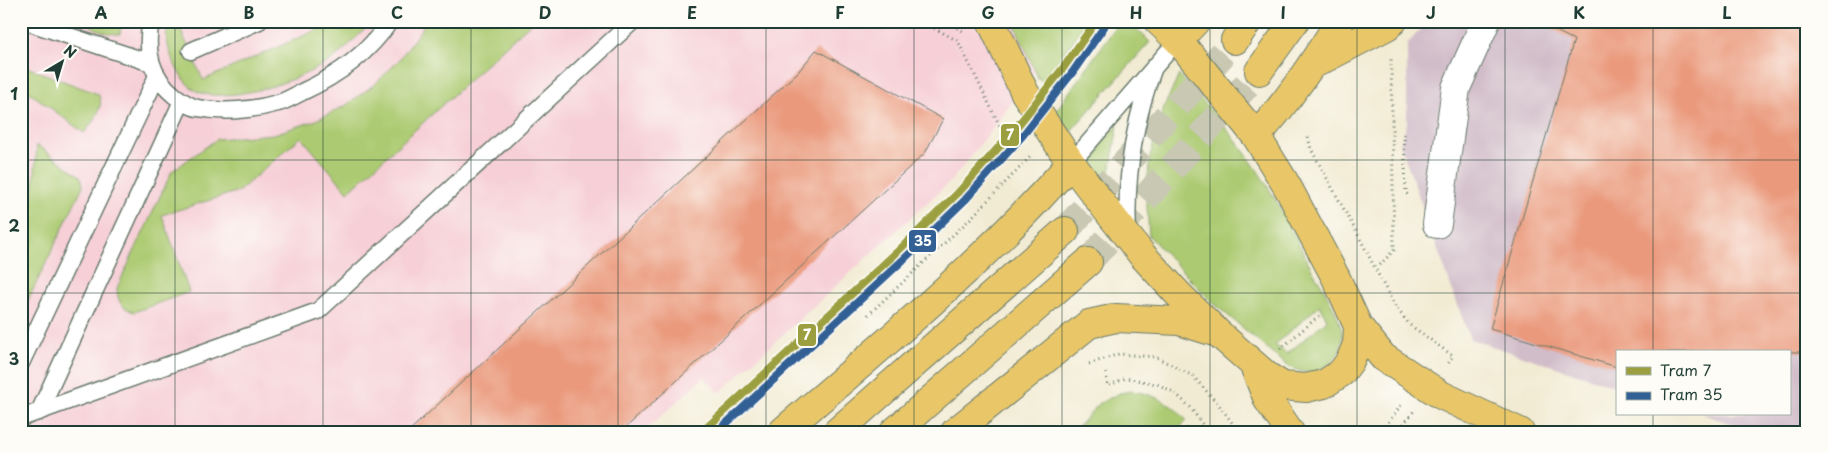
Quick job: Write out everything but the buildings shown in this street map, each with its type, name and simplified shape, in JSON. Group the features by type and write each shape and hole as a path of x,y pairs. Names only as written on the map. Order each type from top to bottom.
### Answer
{"main road":[{"path":"991,21 1025,93 1106,210 1179,295 1218,333 1267,376 1283,386 1306,388 1324,384 1341,373 1350,361 1357,344 1358,326"},
{"path":"1158,21 1187,31 1256,136 1300,209 1336,278 1358,326 1383,357 1419,392 1441,395 1520,432"},
{"path":"1259,70 1294,21"},
{"path":"1256,136 1274,117 1312,65 1340,21"},
{"path":"1312,65 1387,26 1393,21"},
{"path":"782,432 915,318 1000,237 1071,162"},
{"path":"837,432 1065,231"},
{"path":"894,432 1088,262"},
{"path":"955,432 1089,324 1116,318 1179,321 1218,333"},
{"path":"1253,364 1268,400 1290,432"}],"street":[{"path":"1437,224 1456,88 1486,21"}],"lane":[{"path":"24,21 154,69"},
{"path":"151,21 148,38 154,69 166,88 182,101 196,108 211,110 256,108 279,103 312,88 342,70 366,51 382,34 390,21"},
{"path":"191,51 259,21"},
{"path":"21,418 318,311 633,21"},
{"path":"1071,162 1187,31"},
{"path":"1128,236 1127,185 1131,150 1137,122 1154,67"},
{"path":"21,363 154,69"},
{"path":"39,412 182,101"}],"path":[{"path":"921,21 958,41 1002,130"},
{"path":"1380,265 1394,250 1392,69 1390,51"},
{"path":"1404,134 1406,193"},
{"path":"1308,137 1311,149 1394,305 1410,325 1453,356 1446,369"},
{"path":"862,321 969,220 1032,155"},
{"path":"1280,349 1324,312"},
{"path":"1089,364 1119,354 1156,357 1193,376 1219,404 1239,432"},
{"path":"1106,373 1108,386 1126,378 1157,384 1174,392 1190,407 1208,432"},
{"path":"1377,432 1384,428 1419,392"},
{"path":"1397,432 1419,392"},
{"path":"743,432 757,419"},
{"path":"1183,432 1187,428"}],"shaded area":[{"path":"21,21 1072,21 994,127 952,180 719,393 704,377 644,432 21,432"},
{"path":"1427,21 1807,21 1807,432 1756,432 1708,416 1790,416 1790,350 1616,350 1616,387 1470,339 1400,144 1407,124 1407,45"}],"green space":[{"path":"86,21 121,21 120,34 102,31"},
{"path":"168,21 189,21 179,26 203,80 337,21 372,21 339,54 314,70 283,83 265,88 231,95 215,95 201,93 193,89 179,73 168,46"},
{"path":"427,21 533,21 348,192 301,137 239,191 162,215 189,292 134,312 123,306 119,301 117,288 172,171 217,139 274,134 314,121 345,106 375,84 399,60"},
{"path":"1013,21 1088,21 1044,82 1038,78"},
{"path":"1120,21 1129,21 1150,42 1070,132 1056,111"},
{"path":"21,65 98,94 100,99 99,109 94,120 84,133 21,86"},
{"path":"1179,75 1226,129 1268,187 1338,317 1342,332 1340,351 1332,362 1323,368 1308,372 1289,367 1211,301 1149,236 1146,191 1150,156 1164,107","holes":["1320,305 1327,320 1287,354 1275,345"]},
{"path":"1118,125 1108,184 1088,158"},
{"path":"37,145 80,176 83,186 21,315 21,300 25,300"},
{"path":"1132,391 1148,394 1162,400 1187,421 1174,432 1073,432 1100,403 1120,393"}],"tunnel":[{"path":"1065,231 1235,40"},
{"path":"1088,262 1259,71"}],"tram line":[{"name":"7","path":"702,432 896,253 958,193 1015,129 1064,67 1096,21"},
{"name":"35","path":"717,432 965,200 1023,135 1072,73 1104,27"}]}
